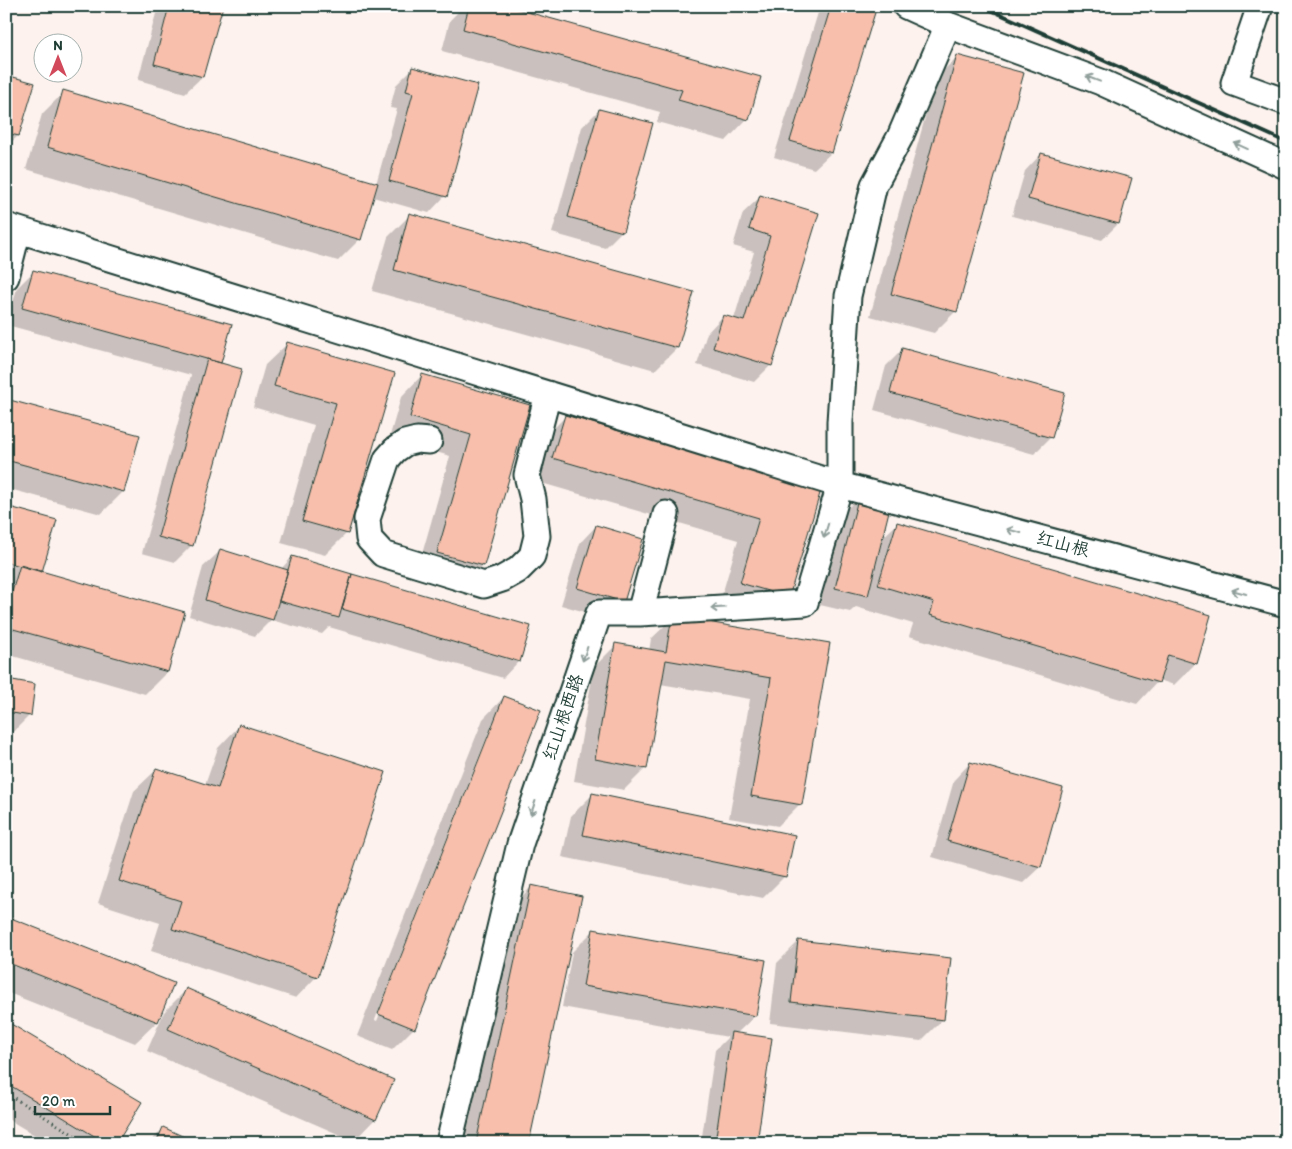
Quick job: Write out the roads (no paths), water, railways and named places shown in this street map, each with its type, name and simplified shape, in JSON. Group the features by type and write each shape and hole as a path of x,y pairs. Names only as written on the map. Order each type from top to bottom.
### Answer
{"street":[{"path":"906,6 948,25 1100,82 1286,166"},
{"path":"1260,6 1234,83 1286,102"},
{"path":"840,485 840,422 848,296 874,185 900,137 948,25"},
{"path":"6,277 12,228"},
{"name":"红山根","path":"12,228 840,485 1286,604"},
{"path":"429,441 417,440 405,443 387,459 367,519 369,539 382,554 484,585 502,579 518,570 532,556 537,536 533,499 527,475 548,394"},
{"name":"红山根西路","path":"449,1143 520,844 599,612 640,613 804,604 840,485"},
{"path":"640,613 666,514"}],"railway":[{"path":"982,6 1286,142"}]}
